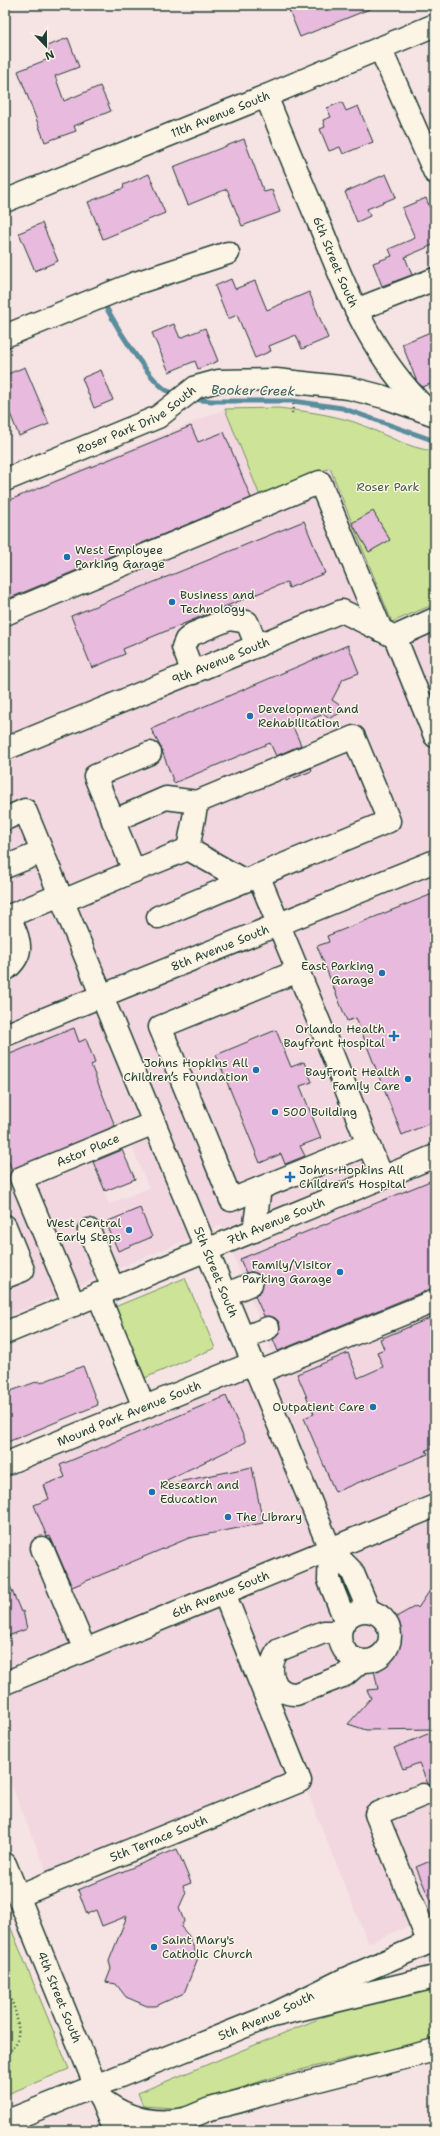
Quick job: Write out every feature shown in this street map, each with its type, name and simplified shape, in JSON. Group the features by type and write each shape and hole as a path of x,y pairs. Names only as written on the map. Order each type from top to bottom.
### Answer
{"main road":[{"name":"11th Avenue South","path":"5,201 266,96 435,25"},
{"path":"380,48 435,173"},
{"name":"6th Street South","path":"266,96 356,310 372,342 392,372 433,414"},
{"path":"5,336 133,284 228,253"},
{"path":"356,310 435,279"},
{"name":"Roser Park Drive South","path":"5,480 158,417 196,387 218,381 247,379 306,382 349,388 384,397 433,414"},
{"path":"5,614 320,482 435,736"},
{"name":"9th Avenue South","path":"5,749 342,611 388,634"},
{"path":"193,672 183,647 185,644 193,634 229,619 247,622 257,646"},
{"path":"388,634 435,619"},
{"path":"113,821 166,798 197,802 354,737 389,821 158,917"},
{"path":"134,872 95,776 150,754"},
{"path":"188,849 197,802"},
{"name":"5th Street South","path":"5,819 25,810 330,1549"},
{"path":"5,970 17,959 20,943 9,916 134,872 188,849 252,878 279,924 382,1178"},
{"path":"5,867 42,852"},
{"name":"8th Avenue South","path":"5,1035 435,861"},
{"path":"298,971 160,1027 231,1200 368,1144"},
{"name":"Astor Place","path":"74,1305 21,1178 154,1123"},
{"name":"7th Avenue South","path":"5,1333 435,1156"},
{"path":"254,1231 260,1188"},
{"path":"5,1226 23,1270 5,1277"},
{"path":"89,1230 106,1291 144,1407"},
{"path":"225,1295 251,1284"},
{"name":"Mound Park Avenue South","path":"5,1464 144,1407 255,1368 435,1301"},
{"path":"243,1338 268,1328"},
{"name":"6th Avenue South","path":"5,1683 435,1506"},
{"path":"42,1548 85,1650"},
{"path":"330,1549 352,1571 369,1611"},
{"path":"330,1549 329,1580 343,1626 342,1646 346,1653 360,1661 369,1661 384,1653 389,1647 391,1638 387,1622 381,1615 369,1611 356,1612 343,1626 279,1650 271,1664 271,1672 277,1686 282,1692 288,1695 296,1694 345,1674 360,1661"},
{"name":"5th Terrace South","path":"18,1896 300,1781 224,1593"},
{"path":"424,1795 376,1814 432,1942"},
{"name":"4th Street South","path":"5,1864 114,2131"},
{"name":"5th Avenue South","path":"5,2123 97,2092 268,2017 347,1978 432,1942"},
{"path":"268,2017 435,1977"},
{"path":"97,2092 123,2114 138,2119 160,2123 185,2119 210,2109 232,2105 260,2095 435,2050"},
{"path":"198,2131 232,2105"},
{"path":"5,2123 8,2131"}],"path":[{"path":"5,1985 13,2003 18,2025 16,2044 5,2058"}],"shaded area":[{"name":"Johns Hopkins All Children's Hospital","path":"225,409 260,496 330,468 392,622 414,642 435,633 435,1915 368,1943 300,1774 48,1875 5,1769 5,1472 276,1361 221,1225 5,1317 5,500","holes":["129,1140 149,1188 109,1204 89,1156"]}],"green space":[{"name":"Roser Park","path":"278,408 316,413 345,419 414,447 435,451 435,604 392,622 330,468 260,496 225,409"},
{"path":"185,1278 215,1348 140,1380 110,1309"},
{"path":"5,1914 69,2069 5,2095"},
{"path":"435,1989 435,2039 277,2076 216,2098 187,2112 173,2108 143,2106 138,2093 323,2017 391,1998"}],"building":[{"path":"287,5 377,5 377,6 300,37"},
{"path":"68,38 79,67 55,76 64,101 100,86 111,111 74,126 76,131 45,142 18,71 51,58 47,46"},
{"path":"342,102 346,111 358,106 373,142 343,154 340,147 329,151 320,129 325,127 323,120 331,117 327,108"},
{"path":"244,139 264,192 272,190 280,212 242,226 227,189 188,205 173,167"},
{"path":"149,174 165,213 103,239 88,202 124,188 123,185"},
{"path":"386,174 396,197 367,209 370,216 357,222 345,192"},
{"path":"426,198 435,221 435,244 405,257 412,275 382,286 373,263 392,256 389,249 415,238 402,208"},
{"path":"42,223 58,261 35,271 19,233"},
{"path":"231,279 235,289 255,281 267,310 309,292 328,338 302,349 296,335 269,346 271,351 255,358 237,315 228,319 215,286"},
{"path":"174,324 180,338 205,328 218,361 198,369 195,361 169,372 152,333"},
{"path":"435,330 435,382 423,387 417,382 402,344"},
{"path":"25,367 49,424 19,436 5,401 5,375"},
{"path":"101,370 113,400 94,408 82,378"},
{"name":"West Employee Parking Garage","path":"191,426 198,442 224,432 251,498 5,600 5,502"},
{"path":"373,511 390,540 369,552 352,523"},
{"name":"Business and Technology","path":"304,521 325,573 289,588 287,582 224,607 123,649 125,654 92,668 71,616"},
{"name":"Development and Rehabilitation","path":"348,645 359,673 343,679 332,700 347,710 330,718 324,714 293,727 301,745 276,756 270,743 174,783 161,748 151,729"},
{"path":"311,768 312,771 286,781 285,779"},
{"name":"Orlando Health Bayfront Hospital","path":"435,893 435,1121 402,1135 356,1018 347,1021 317,946 329,942 327,936"},
{"path":"74,1028 79,1042 86,1039 95,1063 91,1065 115,1126 12,1170 5,1152 5,1056"},
{"name":"500 Building","path":"276,1030 291,1067 304,1062 312,1082 300,1086 321,1138 300,1146 305,1156 285,1164 281,1154 260,1163 216,1055"},
{"path":"122,1150 135,1179 105,1191 93,1162"},
{"name":"Family/Visitor Parking Garage","path":"435,1179 435,1287 278,1351 273,1339 280,1330 279,1323 275,1318 264,1316 255,1296 261,1291 263,1280 258,1274 252,1272 246,1273 240,1259"},
{"name":"West Central Early Steps","path":"140,1208 152,1237 118,1251 106,1222"},
{"name":"Outpatient Care","path":"435,1316 435,1447 426,1450 428,1454 335,1492 304,1418 314,1414 297,1374 348,1353 358,1378 383,1367 377,1352 384,1349 380,1339"},
{"path":"83,1366 98,1405 5,1443 5,1393 39,1381 40,1383"},
{"name":"Research and Education","path":"226,1396 246,1442 167,1480 168,1484 252,1467 263,1523 189,1538 72,1587 50,1536 47,1537 34,1505 49,1499 44,1485 65,1477 60,1465"},
{"path":"5,1574 21,1612 23,1611 27,1629 5,1637"},
{"path":"435,1583 435,1729 366,1730 348,1724 371,1698 367,1690 378,1689 374,1670 390,1662 398,1648 401,1639 396,1617 416,1606 418,1608"},
{"path":"435,1731 435,1793 431,1785 428,1784 419,1763 403,1769 394,1748"},
{"path":"177,1849 191,1883 183,1886 186,1892 179,1908 184,1921 181,1927 189,1936 198,1958 184,1993 156,2006 147,2006 126,1997 116,1984 106,1982 111,1969 109,1961 127,1916 102,1926 96,1910 87,1914 78,1890"},
{"path":"435,1859 435,1912 416,1867"}],"waterway":[{"name":"Booker Creek","path":"107,309 125,340 150,375 166,390 177,394"},
{"name":"Booker Creek","path":"191,399 212,401 293,401 342,408 435,441"}],"place":[{"name":"West Employee Parking Garage","path":"67,557"},
{"name":"Business and Technology","path":"172,602"},
{"name":"Development and Rehabilitation","path":"250,716"},
{"name":"East Parking Garage","path":"382,973"},
{"name":"Orlando Health Bayfront Hospital","path":"394,1036"},
{"name":"Johns Hopkins All Children’s Foundation","path":"256,1070"},
{"name":"BayFront Health Family Care","path":"408,1079"},
{"name":"500 Building","path":"275,1112"},
{"name":"Johns Hopkins All Children's Hospital","path":"290,1177"},
{"name":"West Central Early Steps","path":"129,1230"},
{"name":"Family/Visitor Parking Garage","path":"340,1272"},
{"name":"Outpatient Care","path":"373,1407"},
{"name":"Research and Education","path":"152,1492"},
{"name":"The Library","path":"228,1517"},
{"name":"Saint Mary's Catholic Church","path":"154,1947"}]}
